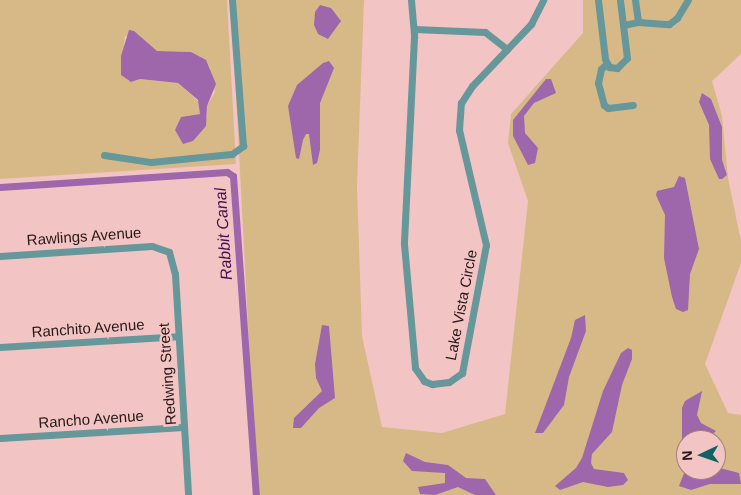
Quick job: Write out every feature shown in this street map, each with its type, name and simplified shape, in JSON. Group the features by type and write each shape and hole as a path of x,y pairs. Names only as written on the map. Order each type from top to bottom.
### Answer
{"street":[{"path":"104,155 151,162 232,154 242,146 232,0"},
{"name":"Lake Vista Circle","path":"411,0 414,29 404,244 415,368 424,381 432,384 450,382 462,373 486,245 459,130 461,103 472,86 537,17 543,0"},
{"path":"598,0 606,64"},
{"path":"606,64 617,68 626,62 620,0"},
{"path":"635,0 638,22"},
{"path":"623,25 638,22 669,24 677,18 688,0"},
{"path":"414,29 477,30 493,36 507,49"},
{"path":"606,64 601,68 598,83 604,105 608,108 633,105"},
{"name":"Rawlings Avenue","path":"0,256 152,246 169,252"},
{"name":"Redwing Street","path":"169,252 174,266 188,495"},
{"name":"Ranchito Avenue","path":"0,347 178,336"},
{"name":"Rancho Avenue","path":"0,438 184,427"}],"shaded area":[{"path":"0,0 227,0 236,164 0,179","holes":["125,36 145,42 157,51 191,52 209,66 215,92 207,106 207,117 183,144 175,130 181,117 200,114 201,104 178,83 140,79 131,82 121,75"]},
{"path":"231,0 364,0 357,185 362,336 382,427 442,433 505,414 528,201 508,143 511,114 583,33 583,0 741,0 741,54 712,81 722,116 728,178 741,241 741,263 705,364 728,413 741,415 741,495 257,495"},
{"path":"320,5 331,8 341,21 328,39 318,34 314,25 315,12"},
{"path":"129,30 134,31 157,51 191,52 206,60 216,84 207,106 206,126 193,141 183,144 175,130 181,117 200,114 198,100 178,83 140,79 131,82 121,75 121,56"},
{"path":"329,61 334,68 320,103 320,150 317,163 313,165 309,134 306,134 303,140 299,159 296,158 288,106 297,85 323,63"},
{"path":"546,79 551,79 556,93 534,103 524,116 525,133 538,148 535,163 528,165 513,136 513,120"},
{"path":"702,93 711,99 722,127 722,160 727,175 722,179 719,179 710,159 709,125 699,102"},
{"path":"679,176 685,178 699,249 690,274 688,310 683,312 676,309 672,297 664,258 665,215 656,195 657,191 674,187"},
{"path":"585,315 586,331 569,377 564,405 543,433 535,433 571,338 575,320"},
{"path":"322,325 329,326 335,398 319,408 301,428 293,428 294,418 322,391 316,378 315,364"},
{"path":"628,348 632,350 632,359 622,385 612,432 592,454 591,463 594,469 624,473 628,480 623,485 608,487 583,482 560,490 555,486 576,468 582,458 603,391 621,353"},
{"path":"702,391 697,415 701,423 714,430 682,430 682,408 685,401"},
{"path":"406,453 425,462 448,465 466,478 485,479 496,495 475,495 458,487 435,495 420,494 418,487 445,483 445,473 412,471 403,461"},
{"path":"726,470 739,473 741,484 710,484 691,490 679,486 681,480 726,480"}],"waterway":[{"name":"Rabbit Canal","path":"0,187 227,172 233,176 256,495"}]}
